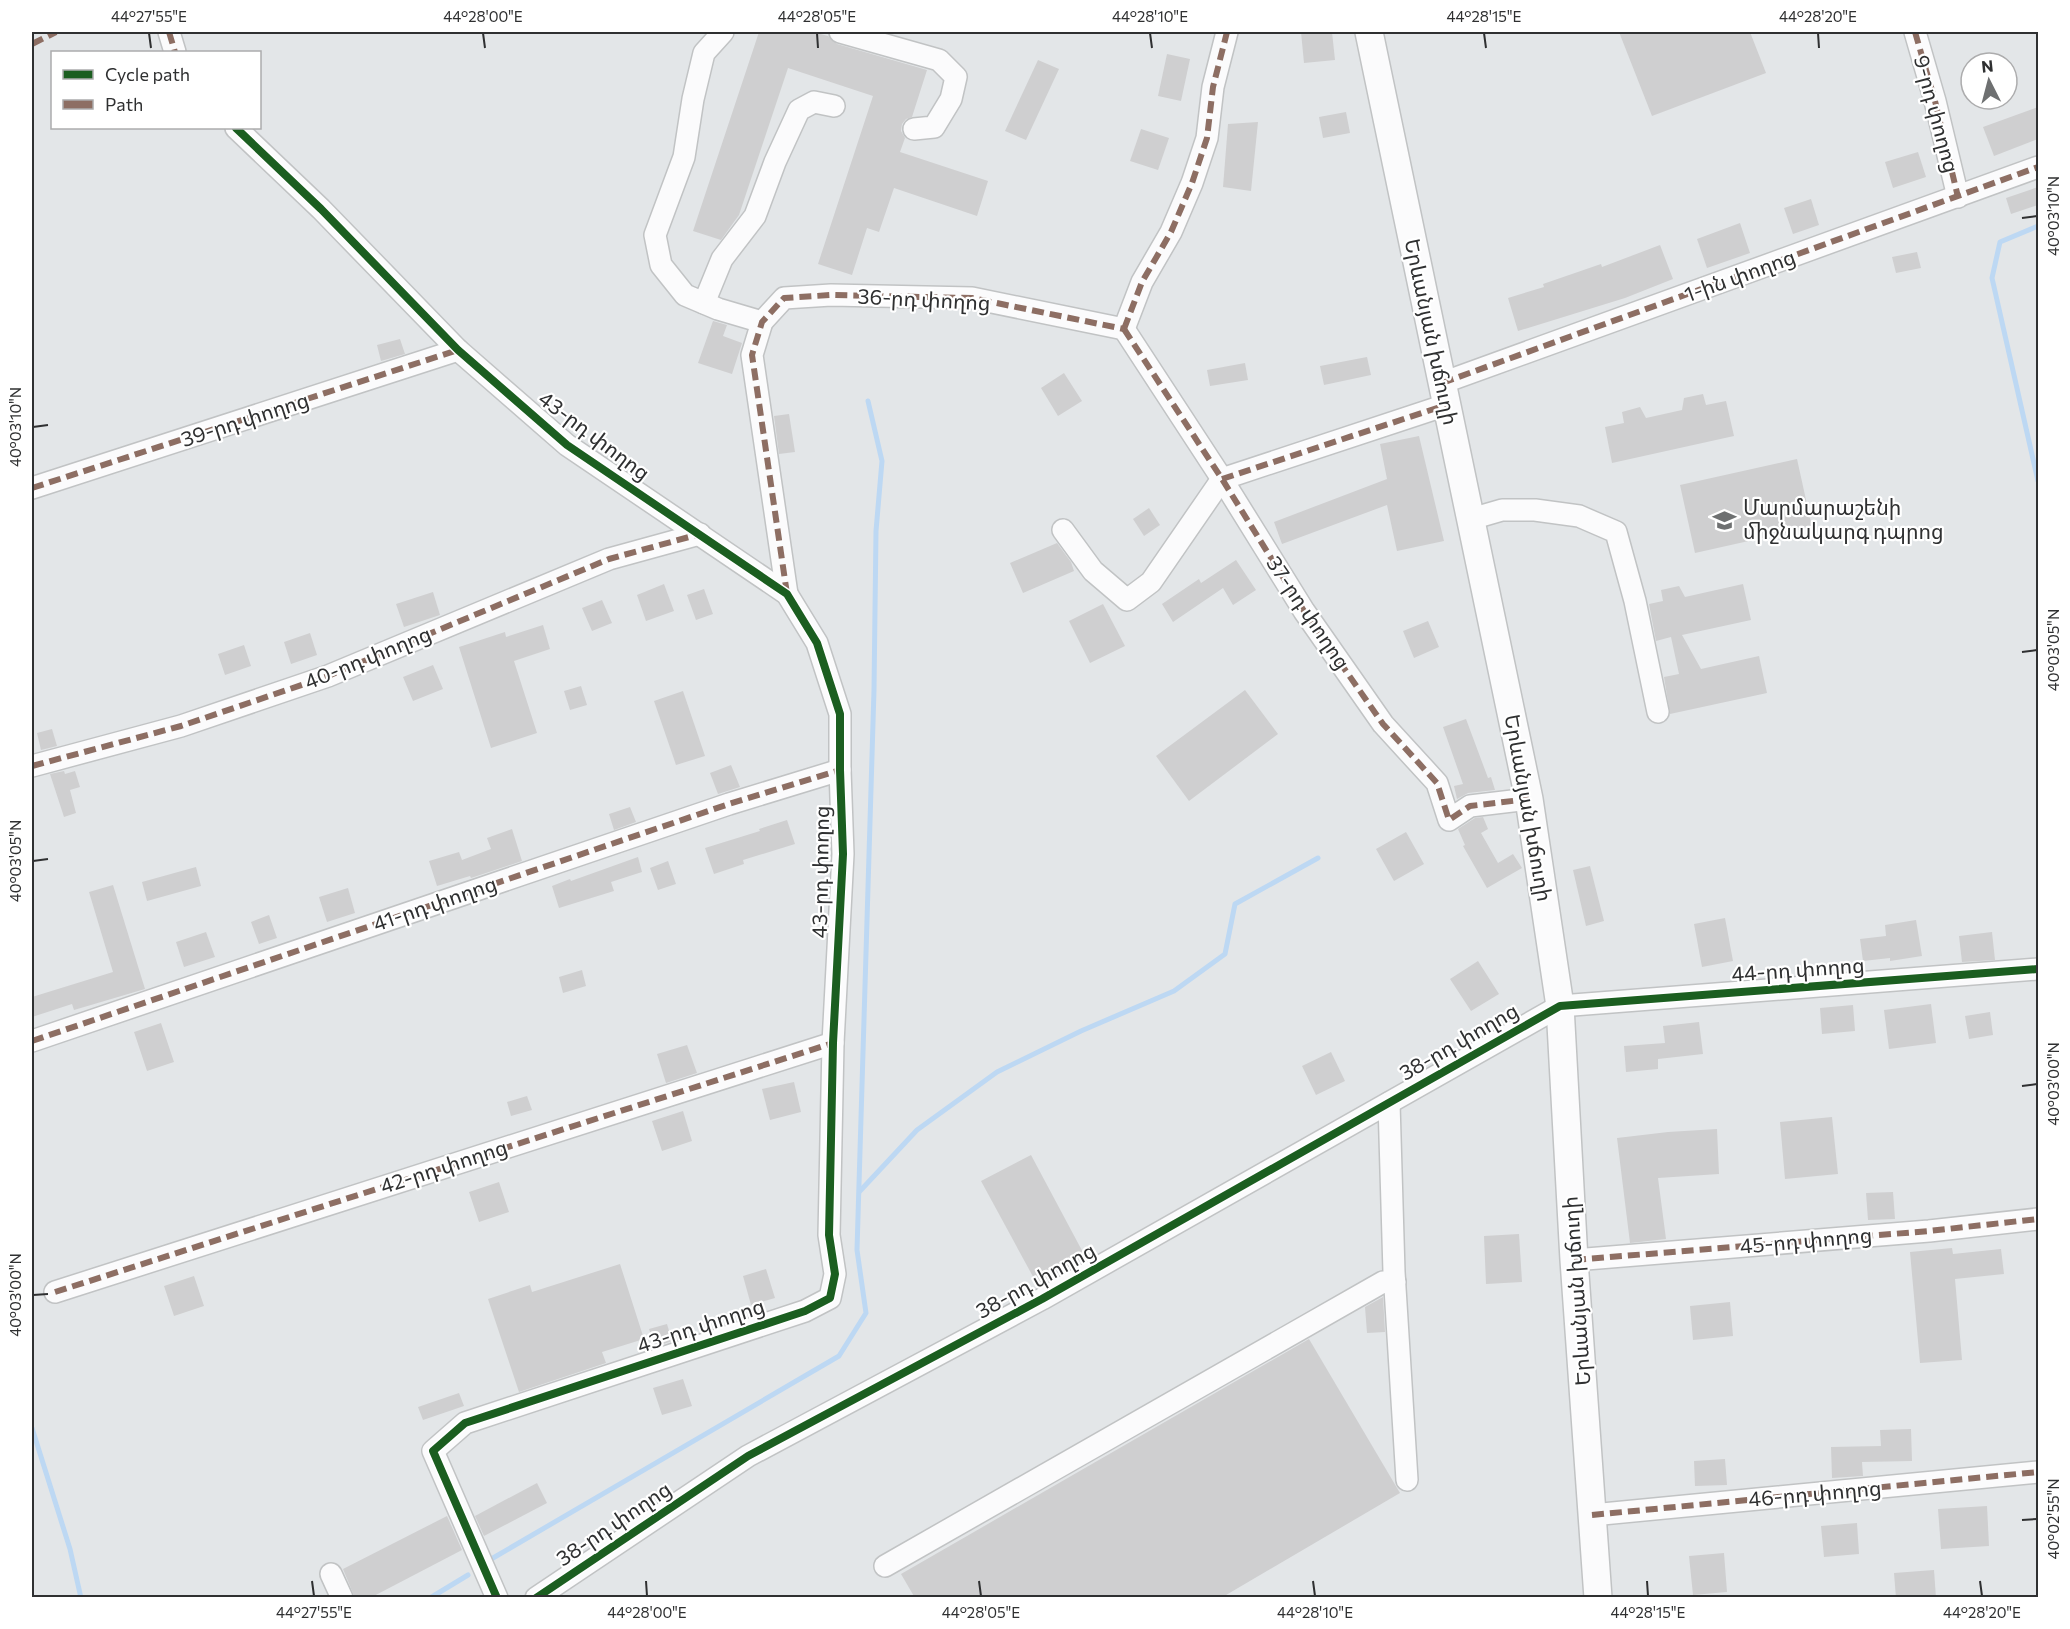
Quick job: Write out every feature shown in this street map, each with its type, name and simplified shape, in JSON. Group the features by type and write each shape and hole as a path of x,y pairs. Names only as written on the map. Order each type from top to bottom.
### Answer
{"main road":[{"name":"Երևանյան խճուղի","path":"1369,32 1529,799 1560,1006 1574,1260 1598,1598"}],"street":[{"path":"169,32 175,51"},
{"path":"723,32 704,53 693,99 684,158 655,235 661,265 685,295 718,309 762,322"},
{"path":"840,32 939,60 956,77 951,99 934,127 914,129"},
{"path":"1125,329 1142,282 1171,232 1192,183 1207,138 1213,87 1227,32"},
{"name":"9-րդ փողոց","path":"1915,32 1935,101 1958,197"},
{"path":"704,303 722,259 755,216 775,162 799,110 814,102 834,106"},
{"name":"43-րդ փողոց","path":"237,129 321,209 458,350 567,445 787,594 817,643 840,714 843,854 833,1043 830,1234 835,1274 830,1298 805,1311 465,1423 433,1451 496,1598"},
{"name":"1-ին փողոց","path":"1222,479 2038,167"},
{"name":"36-րդ փողոց","path":"787,594 752,356 762,322 784,298 831,295 972,298 1125,329"},
{"name":"37-րդ փողոց","path":"1125,329 1304,611 1377,714 1437,783 1449,820 1470,806 1529,799"},
{"name":"39-րդ փողոց","path":"32,488 458,350"},
{"path":"1063,530 1093,571 1127,600 1151,582 1222,479"},
{"path":"1471,519 1502,510 1535,510 1579,516 1616,532 1635,601 1658,712"},
{"name":"40-րդ փողոց","path":"32,766 181,726 328,676 609,559 700,534"},
{"name":"41-րդ փողոց","path":"32,1041 717,808 840,770"},
{"name":"44-րդ փողոց","path":"1560,1006 2038,969"},
{"name":"38-րդ փողոց","path":"536,1598 748,1456 1042,1299 1560,1006"},
{"name":"42-րդ փողոց","path":"55,1292 833,1043"},
{"path":"1389,1103 1395,1282 1407,1480"},
{"name":"45-րդ փողոց","path":"1574,1260 1929,1231 2038,1219"},
{"path":"885,1566 1383,1282 1395,1282"},
{"name":"46-րդ փողոց","path":"1592,1515 2038,1472"},
{"path":"331,1574 342,1598"}],"building":[{"path":"759,32 813,32 828,36 837,44 927,70 912,117 906,119 902,124 901,131 905,138 900,152 988,181 977,216 894,188 879,232 867,228 852,275 818,264 873,96 788,68 739,215 721,240 693,231"},
{"path":"1301,32 1332,32 1335,60 1304,63"},
{"path":"1619,32 1750,32 1766,73 1652,116"},
{"path":"1167,54 1190,59 1181,101 1158,96"},
{"path":"1038,60 1059,69 1026,140 1005,131"},
{"path":"2038,107 2038,139 1994,156 1983,127"},
{"path":"1346,112 1350,133 1323,138 1319,117"},
{"path":"1258,122 1251,191 1223,187 1228,124"},
{"path":"1141,129 1169,138 1158,170 1130,161"},
{"path":"1918,152 1926,177 1893,188 1885,162"},
{"path":"2038,187 2038,205 2011,214 2006,198"},
{"path":"1811,199 1819,225 1793,234 1784,208"},
{"path":"1740,223 1750,253 1707,268 1697,239"},
{"path":"1660,245 1673,279 1625,298 1518,331 1508,298"},
{"path":"1917,252 1921,268 1896,273 1892,257"},
{"path":"713,321 727,325 723,336 742,343 732,374 698,363"},
{"path":"400,339 405,354 381,361 377,345"},
{"path":"1367,357 1371,375 1324,385 1320,366"},
{"path":"1245,363 1248,380 1210,386 1207,370"},
{"path":"1064,373 1082,401 1058,416 1041,388"},
{"path":"1703,394 1706,405 1726,401 1734,436 1612,463 1605,427 1624,423 1622,412 1640,407 1646,418 1682,410 1684,398"},
{"path":"789,414 795,452 779,454 774,416"},
{"path":"1419,436 1444,541 1397,551 1387,505 1282,544 1274,522 1387,479 1380,444"},
{"path":"1797,459 1812,527 1695,553 1680,485"},
{"path":"1149,508 1160,525 1144,536 1133,519"},
{"path":"1057,543 1071,562 1074,571 1023,593 1010,563"},
{"path":"1236,560 1256,590 1233,605 1223,588 1173,622 1162,604 1199,579 1201,583"},
{"path":"664,584 674,611 646,621 637,595"},
{"path":"1743,584 1751,620 1682,635 1701,669 1759,656 1767,693 1670,714 1664,677 1679,674 1671,637 1656,641 1649,604 1663,601 1661,590 1679,586 1685,597"},
{"path":"704,589 713,614 696,620 687,595"},
{"path":"433,592 440,615 404,627 396,604"},
{"path":"602,600 612,623 592,631 582,608"},
{"path":"1103,604 1125,646 1090,663 1069,621"},
{"path":"1428,621 1439,647 1414,658 1403,631"},
{"path":"543,625 550,649 514,661 537,733 491,748 459,647 505,632 506,637"},
{"path":"310,633 317,655 291,664 284,642"},
{"path":"244,645 251,666 225,675 218,654"},
{"path":"433,665 443,689 413,701 403,677"},
{"path":"581,686 587,705 570,710 564,691"},
{"path":"1245,690 1278,734 1189,801 1156,756"},
{"path":"683,691 705,756 676,765 654,701"},
{"path":"1466,719 1488,778 1491,777 1495,790 1468,793 1457,799 1454,786 1463,784 1443,727"},
{"path":"52,729 57,746 41,750 37,733"},
{"path":"731,765 740,787 718,794 710,773"},
{"path":"64,771 65,774 75,771 80,787 70,790 76,813 64,817 50,774"},
{"path":"630,807 636,822 614,830 609,814"},
{"path":"1483,817 1488,829 1481,833 1498,863 1513,854 1522,868 1487,888 1463,846 1465,845 1458,829 1475,818"},
{"path":"787,820 795,844 743,860 744,864 714,874 705,848"},
{"path":"512,829 522,861 471,878 470,876 437,886 429,861 459,852 462,860 491,849 487,838"},
{"path":"1406,832 1424,864 1394,881 1376,849"},
{"path":"638,857 642,872 611,882 614,891 559,908 552,886"},
{"path":"668,861 676,884 658,890 650,868"},
{"path":"1590,866 1604,921 1586,926 1573,870"},
{"path":"196,867 201,886 147,901 142,882"},
{"path":"113,885 145,989 74,1010 72,1004 32,1017 32,997 113,972 89,892"},
{"path":"348,888 355,913 327,922 319,897"},
{"path":"269,915 277,938 259,944 251,922"},
{"path":"1725,918 1733,961 1702,967 1694,924"},
{"path":"1916,920 1922,956 1890,961 1890,958 1863,961 1860,939 1886,936 1885,925"},
{"path":"206,932 215,957 184,967 176,942"},
{"path":"1992,932 1995,960 1962,962 1959,936"},
{"path":"1478,961 1499,994 1471,1011 1450,979"},
{"path":"582,970 586,986 563,993 559,977"},
{"path":"1931,1004 1936,1043 1889,1049 1884,1010"},
{"path":"1853,1005 1855,1031 1822,1034 1820,1008"},
{"path":"1990,1012 1993,1035 1969,1039 1965,1016"},
{"path":"1699,1022 1703,1054 1658,1059 1658,1069 1626,1072 1624,1046 1665,1043 1663,1026"},
{"path":"161,1023 174,1062 147,1071 134,1032"},
{"path":"687,1045 697,1073 666,1083 657,1054"},
{"path":"1331,1052 1345,1081 1316,1095 1302,1066"},
{"path":"794,1082 801,1112 770,1120 762,1089"},
{"path":"527,1096 532,1110 511,1116 507,1102"},
{"path":"683,1111 692,1141 662,1151 652,1121"},
{"path":"1832,1117 1838,1174 1785,1179 1780,1122"},
{"path":"1717,1129 1719,1174 1658,1178 1666,1239 1630,1243 1617,1138"},
{"path":"1031,1155 1086,1258 1037,1284 981,1181"},
{"path":"499,1182 509,1212 479,1222 469,1192"},
{"path":"1893,1192 1895,1219 1868,1220 1866,1193"},
{"path":"1519,1234 1522,1282 1486,1284 1484,1236"},
{"path":"1952,1248 1953,1254 2001,1249 2004,1274 1955,1279 1962,1360 1920,1363 1910,1252"},
{"path":"620,1264 644,1339 602,1352 606,1363 519,1392 488,1299 530,1285 532,1292"},
{"path":"766,1269 775,1298 751,1305 743,1276"},
{"path":"194,1276 204,1306 174,1316 164,1286"},
{"path":"1383,1297 1385,1332 1367,1333 1365,1307"},
{"path":"1730,1302 1733,1336 1693,1340 1690,1306"},
{"path":"667,1324 672,1341 655,1347 649,1329"},
{"path":"1309,1339 1400,1493 1221,1598 915,1598 901,1574"},
{"path":"683,1379 692,1406 662,1415 653,1388"},
{"path":"459,1393 464,1406 423,1420 418,1407"},
{"path":"1911,1429 1912,1461 1862,1462 1863,1476 1832,1478 1831,1447 1881,1446 1880,1430"},
{"path":"1725,1459 1727,1485 1695,1486 1694,1461"},
{"path":"537,1483 547,1503 484,1536 475,1516"},
{"path":"1987,1506 1989,1546 1941,1549 1938,1509"},
{"path":"447,1516 462,1550 370,1598 355,1598 343,1569"},
{"path":"1857,1523 1859,1554 1824,1557 1821,1526"},
{"path":"1724,1553 1727,1592 1693,1595 1689,1556"},
{"path":"1934,1570 1936,1598 1896,1598 1894,1573"}],"waterway":[{"path":"2038,226 2000,242 1992,278 2038,481"},
{"path":"493,1558 839,1356 866,1313 857,1250 874,690 876,531 882,461 868,401"},
{"path":"860,1191 917,1130 997,1072 1081,1031 1174,991 1225,954 1235,904 1318,858"},
{"path":"32,1428 70,1549 81,1598"},
{"path":"430,1598 468,1575"}],"marked path":[{"path":"32,44 56,32"},
{"path":"169,32 175,51"},
{"path":"1124,329 1142,282 1171,232 1192,183 1207,138 1213,87 1227,32"},
{"path":"1915,32 1935,101 1958,197"},
{"path":"1442,383 2038,167"},
{"path":"787,594 752,355 762,322 784,298 831,295 972,298 1124,329"},
{"path":"1124,329 1222,479 1304,611 1383,724 1437,783 1449,820 1470,806 1529,799"},
{"path":"32,488 458,350"},
{"path":"1222,479 1446,405"},
{"path":"32,766 181,726 328,676 609,559 700,534"},
{"path":"32,1041 729,804 840,770"},
{"path":"55,1292 833,1043"},
{"path":"1574,1260 1929,1231 2038,1219"},
{"path":"1592,1515 2038,1472"}],"cycle path":[{"path":"237,129 321,209 458,350 567,445 787,594 817,643 840,714 843,854 833,1043 829,1235 835,1274 830,1298 805,1311 465,1423 433,1451 497,1598"},
{"path":"536,1598 748,1456 1042,1299 1560,1006 2038,969"}],"place":[{"name":"Մարմարաշենի միջնակարգ դպրոց","path":"1725,520"}]}
